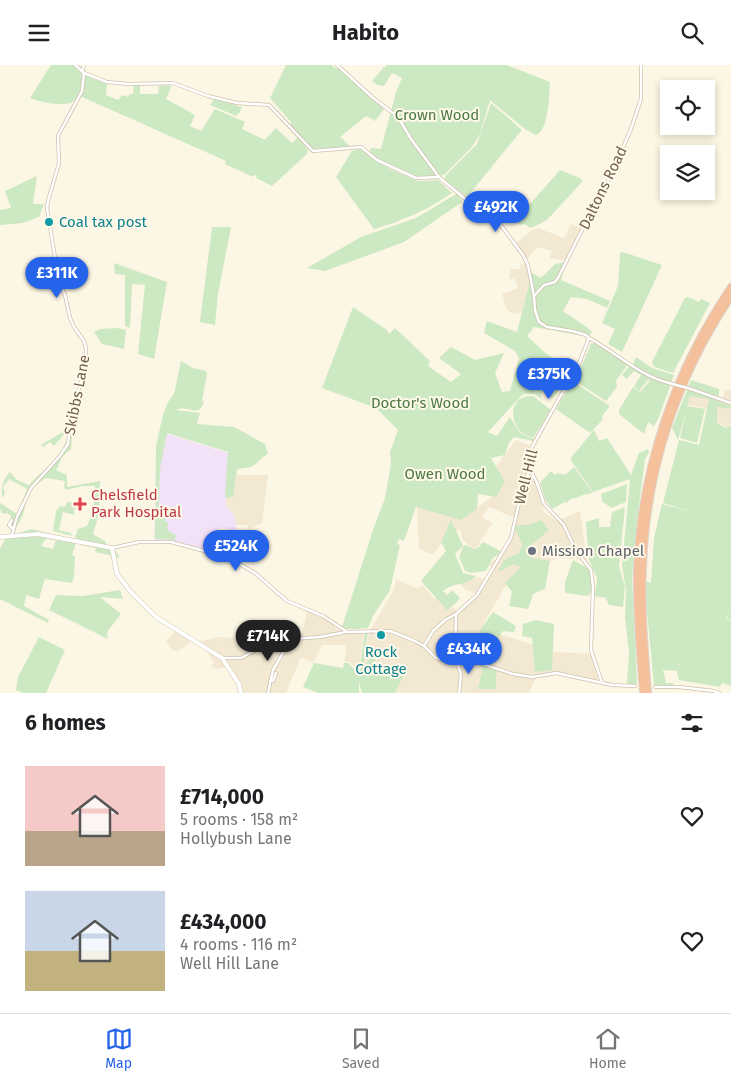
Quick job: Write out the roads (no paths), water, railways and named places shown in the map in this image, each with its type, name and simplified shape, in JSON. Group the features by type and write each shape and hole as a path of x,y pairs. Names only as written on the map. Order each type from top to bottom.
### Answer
{"highway":[{"path":"643,693 637,607 637,570 641,526 648,483 662,426 679,381 702,334 731,287"},
{"path":"651,691 646,661 643,567 646,523 654,479 667,429 680,394 705,339 731,297"}],"street":[{"path":"76,65 83,72 106,82 120,84 173,83 204,95 237,103 269,105 313,151 361,147 377,160 416,178 439,177"},
{"name":"Skibbs Lane","path":"12,535 31,488 60,456 68,444 72,411 86,359 84,341 70,318 65,295 60,283 47,208 59,163 58,136 83,87 84,65"},
{"path":"338,65 372,97 398,117 411,139 439,177 464,198 494,217 500,224 523,255 528,265 535,311 539,322 547,327 586,335 661,381 731,403"},
{"name":"Daltons Road","path":"534,296 544,285 555,282 558,279 605,188 631,129 639,104 642,90 641,65"},
{"name":"Well Hill","path":"424,646 433,631 477,595 511,538 522,490 530,469 532,447 577,369 589,337"},
{"path":"530,469 538,483 544,504 564,525 575,549 591,570 593,587 591,650 602,683"},
{"path":"12,519 9,526 13,529"},
{"path":"0,537 38,533 112,548 139,542 171,542 212,553 255,573 287,601 328,618 338,628 346,631"},
{"path":"112,548 117,574 130,591 156,617 222,658 239,684 241,693"},
{"path":"456,614 456,661 461,674 459,693"},
{"path":"222,658 241,658 265,645 291,639 320,637 346,631 393,632 416,641 436,658 473,661 506,673 532,677 561,673 602,683 635,686"},
{"path":"268,693 273,670 291,639"},
{"path":"270,681 273,681 276,673"},
{"path":"651,691 679,687 719,693"}],"place":[{"name":"Coal tax post","path":"49,222"},
{"name":"Chelsfield Park Hospital","path":"80,504"},
{"name":"Mission Chapel","path":"532,551"},
{"name":"Rock Cottage","path":"381,635"}],"park label":[{"name":"Crown Wood","path":"437,115"},
{"name":"Doctor's Wood","path":"420,403"},
{"name":"Owen Wood","path":"445,474"}]}
